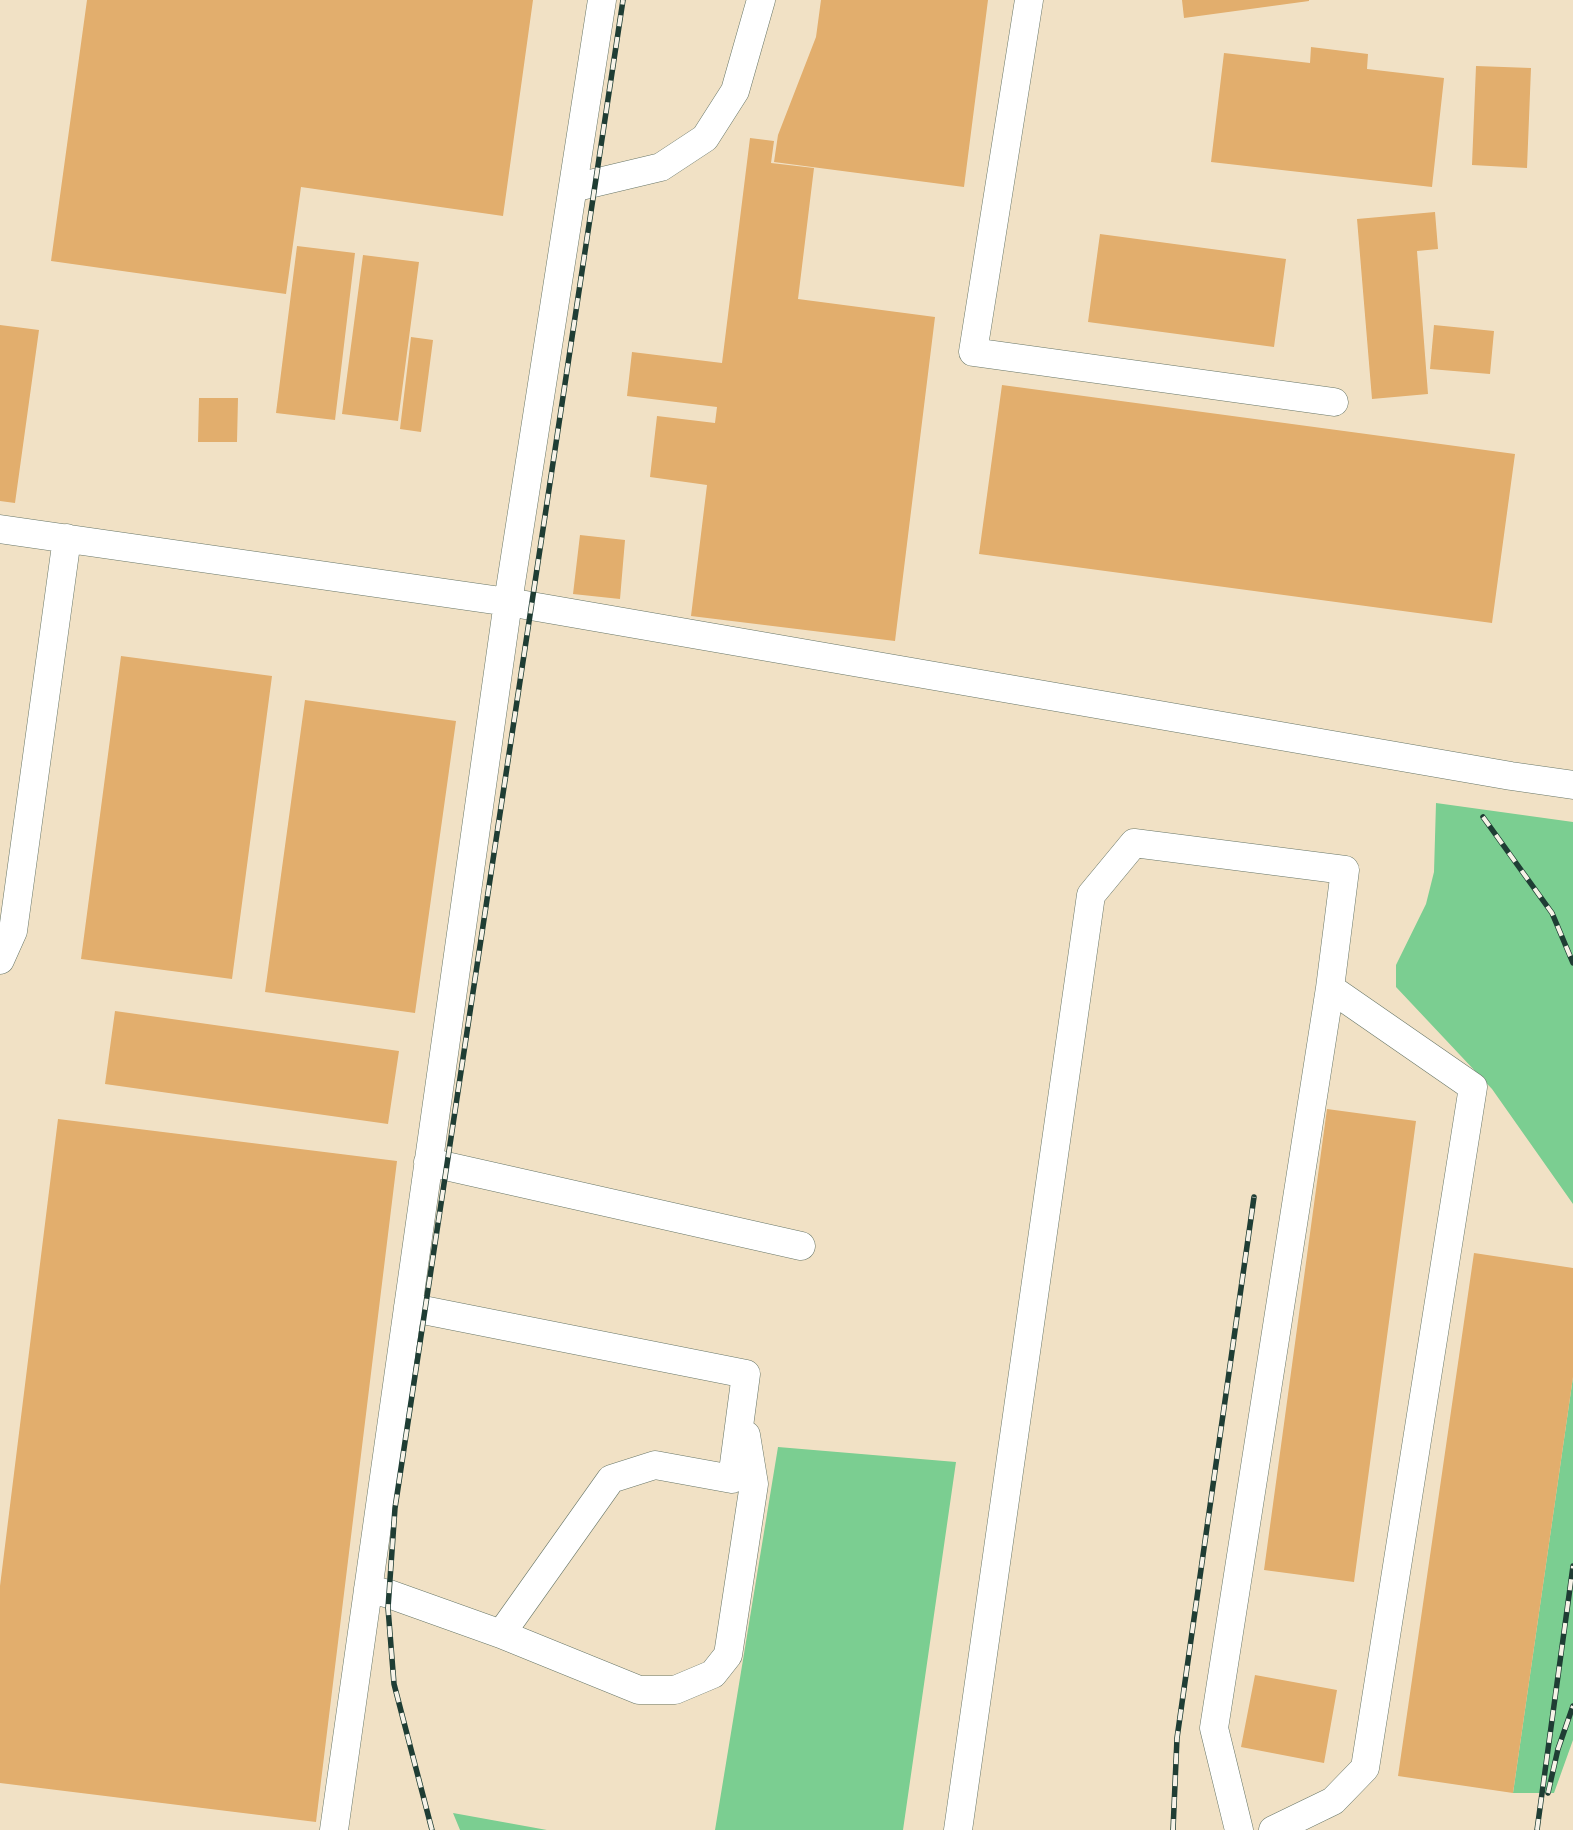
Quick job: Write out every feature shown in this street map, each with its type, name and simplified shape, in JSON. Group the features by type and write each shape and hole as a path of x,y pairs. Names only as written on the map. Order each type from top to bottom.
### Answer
{"lane":[{"path":"334,1830 508,602 602,0"},
{"path":"573,188 661,167 705,138 735,91 760,0"},
{"path":"1029,0 973,352 1334,402"},
{"path":"0,529 508,602 1573,785"},
{"path":"0,960 13,931 67,538"},
{"path":"958,1830 1090,896 1134,843 1345,870 1330,988 1214,1728 1239,1830"},
{"path":"1273,1830 1333,1801 1365,1768 1473,1087 1330,988"},
{"path":"428,1162 800,1246"},
{"path":"408,1307 746,1374 732,1479 655,1465 611,1479 501,1634"},
{"path":"368,1589 389,1594 501,1634 639,1690 675,1690 713,1674 728,1655 754,1484 741,1409"}],"green space":[{"path":"1436,803 1573,822 1573,1204 1492,1089 1396,987 1396,965 1426,904 1434,872"},
{"path":"1573,1377 1573,1740 1554,1793 1513,1793"},
{"path":"778,1447 956,1462 903,1830 715,1830"},
{"path":"453,1813 547,1830 460,1830"}],"building":[{"path":"87,0 533,0 503,216 301,187 286,294 51,261"},
{"path":"821,0 988,0 964,187 774,162 778,135 816,37"},
{"path":"1182,0 1309,0 1309,1 1184,18"},
{"path":"1311,47 1368,54 1367,69 1444,78 1432,187 1211,162 1224,53 1310,63"},
{"path":"1476,66 1531,68 1527,168 1472,165"},
{"path":"750,138 774,141 771,163 814,168 798,299 935,317 895,641 691,616 707,485 650,477 657,416 715,423 717,407 627,396 632,352 722,363"},
{"path":"1435,212 1438,249 1417,251 1428,394 1372,399 1357,219"},
{"path":"1100,234 1286,259 1274,347 1088,322"},
{"path":"297,246 355,253 335,420 276,413"},
{"path":"363,255 419,262 398,421 342,414"},
{"path":"0,325 39,330 15,503 0,501"},
{"path":"1434,325 1494,331 1490,374 1430,369"},
{"path":"411,337 433,340 421,432 400,429"},
{"path":"1002,385 1515,454 1492,623 979,554"},
{"path":"199,398 238,398 237,442 198,442"},
{"path":"580,535 625,540 620,599 573,594"},
{"path":"121,656 272,676 232,979 81,959"},
{"path":"305,700 456,721 415,1013 265,992"},
{"path":"115,1011 399,1051 388,1124 105,1084"},
{"path":"1327,1109 1416,1121 1354,1582 1264,1570"},
{"path":"58,1119 397,1161 316,1822 0,1783 0,1586"},
{"path":"1474,1253 1573,1268 1573,1377 1513,1793 1398,1776"},
{"path":"1255,1675 1337,1690 1324,1763 1241,1747"}],"railway":[{"path":"432,1830 394,1684 388,1608 395,1508 623,0"},
{"path":"1483,817 1552,913 1573,963"},
{"path":"1173,1830 1177,1738 1254,1197"},
{"path":"1537,1830 1573,1566"},
{"path":"1548,1793 1558,1749 1573,1706"}]}
